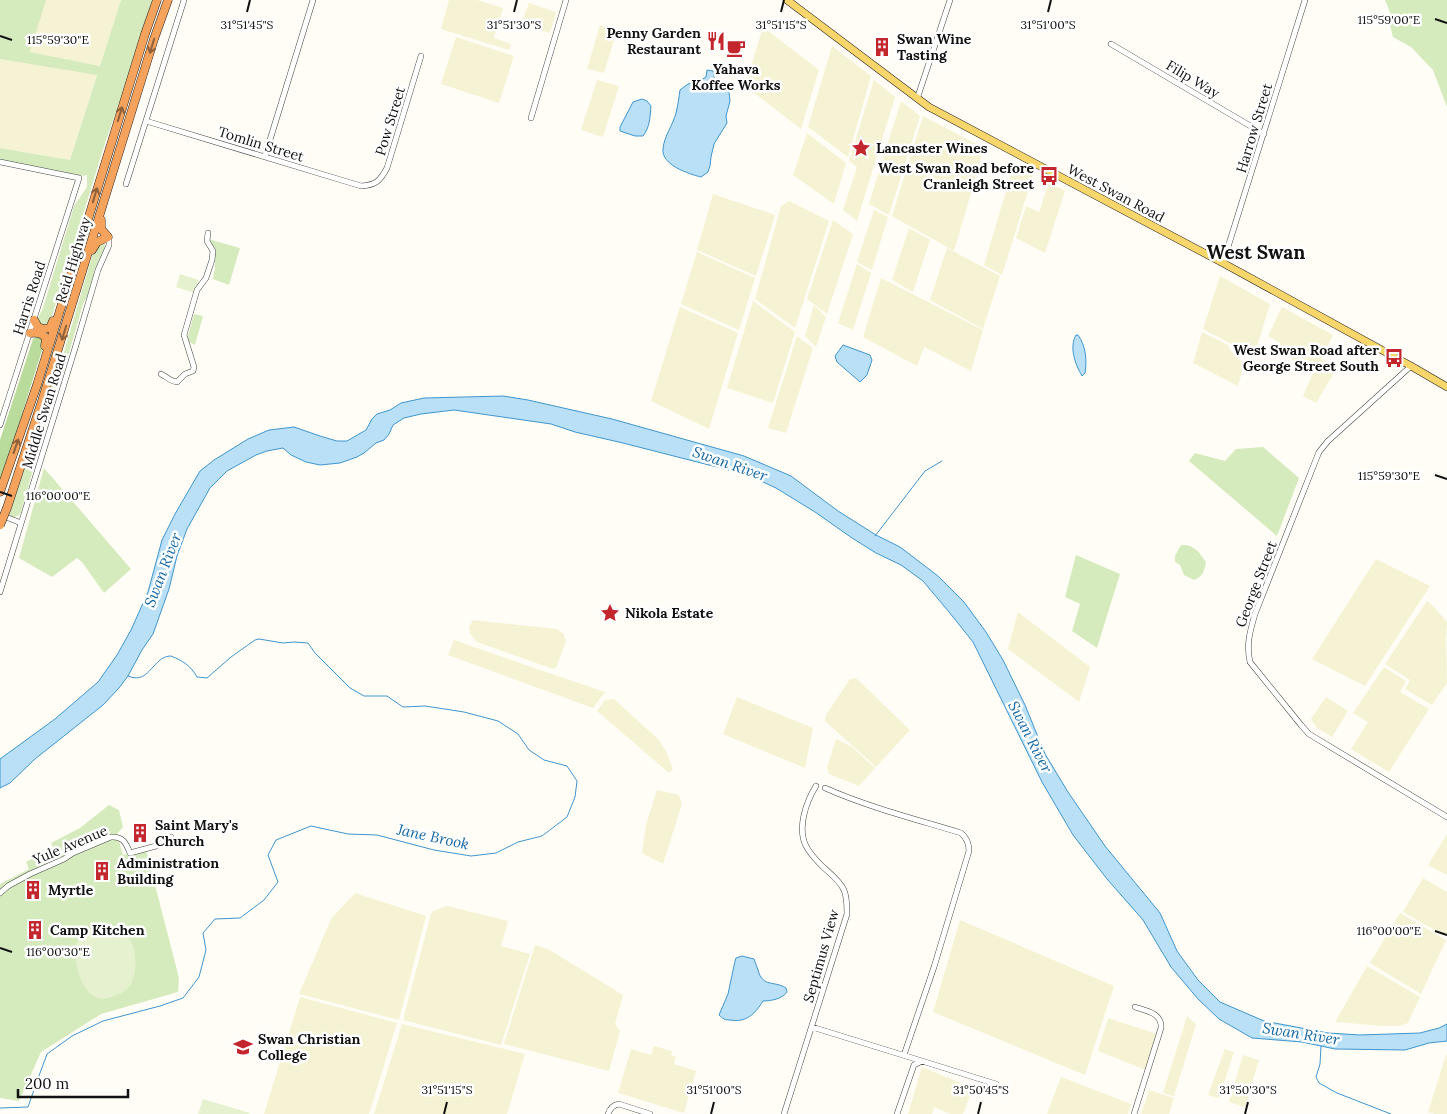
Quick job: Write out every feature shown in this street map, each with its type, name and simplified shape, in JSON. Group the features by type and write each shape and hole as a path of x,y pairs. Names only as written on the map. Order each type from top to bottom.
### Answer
{"highway":[{"name":"Reid Highway","path":"0,492 37,385 142,43 158,0"},
{"name":"Reid Highway","path":"0,525 41,406 154,39 168,0"},
{"path":"83,270 95,245 99,240 108,237 100,225 105,198"},
{"path":"34,320 38,327 43,329 50,328 65,291"},
{"path":"30,333 40,333 46,338 37,385"}],"main road":[{"name":"West Swan Road","path":"787,0 917,99 942,114 1223,263 1447,387"}],"street":[{"path":"126,184 184,0"},
{"path":"265,156 313,0"},
{"path":"531,118 566,0"},
{"path":"917,99 950,0"},
{"name":"Harrow Street","path":"1223,263 1305,0"},
{"name":"Filip Way","path":"1111,44 1264,134"},
{"name":"Pow Street","path":"370,185 381,179 387,168 421,56"},
{"name":"Tomlin Street","path":"146,121 361,186 370,185"},
{"name":"Harris Road","path":"0,162 79,178 0,425"},
{"path":"161,374 168,380 177,382 185,374 193,371 194,367 184,335 197,290 206,278 212,260 213,251 207,242 208,233"},
{"name":"Middle Swan Road","path":"0,592 98,270 109,245 108,237"},
{"name":"George Street","path":"1411,366 1328,441 1319,452 1255,614 1248,635 1248,652 1250,662 1309,734 1447,818"},
{"path":"0,515 21,523"},
{"name":"Septimus View","path":"784,1114 847,914 845,892 840,883 813,857 803,839 802,825 811,794 816,786"},
{"path":"825,788 872,806 961,833 969,844 969,851 934,966 904,1055"},
{"name":"Yule Avenue","path":"0,893 8,886 30,874 107,839 114,837 122,839 130,853 156,846 171,837"},
{"path":"1134,1114 1161,1028 1159,1017 1135,1007"},
{"path":"812,1027 996,1084"},
{"path":"898,1114 914,1064 922,1061"},
{"path":"608,1114 610,1109 616,1105 626,1106 650,1114"}],"shaded area":[{"path":"46,0 121,0 100,66 29,52"},
{"path":"449,0 477,0 503,8 494,38 511,44 509,50 441,29"},
{"path":"529,3 556,12 550,33 533,28 523,19"},
{"path":"600,25 617,30 604,73 587,69"},
{"path":"763,27 819,70 801,129 745,86"},
{"path":"456,37 514,56 499,103 441,84"},
{"path":"832,46 871,76 848,157 808,127"},
{"path":"0,59 97,74 70,160 0,148"},
{"path":"597,80 619,86 603,137 581,130"},
{"path":"874,80 895,97 857,221 843,210 857,167 849,161"},
{"path":"901,101 920,116 889,215 869,204"},
{"path":"923,116 984,148 954,251 892,216"},
{"path":"807,133 846,163 834,204 793,175"},
{"path":"1014,165 1033,175 1002,275 984,265"},
{"path":"1049,182 1065,191 1045,253 1016,238 1026,206 1039,212"},
{"path":"713,194 775,215 756,276 697,250"},
{"path":"789,201 829,221 795,328 755,299 781,206"},
{"path":"874,210 888,217 872,270 857,262"},
{"path":"833,220 853,234 827,314 807,299"},
{"path":"909,228 930,240 913,292 892,280"},
{"path":"947,248 1000,276 983,329 930,300"},
{"path":"697,252 755,278 739,330 681,304"},
{"path":"857,264 871,273 853,330 838,323"},
{"path":"1220,276 1270,304 1254,356 1203,329"},
{"path":"881,278 983,330 971,371 924,347 917,366 863,337"},
{"path":"753,301 795,332 773,403 727,388"},
{"path":"814,305 826,317 816,347 805,336"},
{"path":"680,307 738,333 709,429 651,401"},
{"path":"1282,307 1333,335 1321,359 1337,368 1316,403 1303,396 1314,371 1281,353 1283,349 1279,346 1280,343 1268,336"},
{"path":"1202,332 1228,345 1230,350 1244,365 1238,386 1193,363"},
{"path":"797,336 813,348 786,433 768,428"},
{"path":"1376,559 1430,586 1365,686 1312,659"},
{"path":"1427,601 1447,622 1447,683 1432,705 1405,689 1410,680 1385,664"},
{"path":"1018,612 1090,667 1079,702 1008,649"},
{"path":"473,620 557,629 564,634 566,641 556,668 553,669 477,642 470,634 469,627"},
{"path":"454,640 605,692 593,708 448,655"},
{"path":"1384,667 1406,681 1400,692 1429,709 1389,772 1351,749 1368,722 1353,713"},
{"path":"856,678 910,730 876,767 825,721 826,715 850,679"},
{"path":"737,697 813,728 805,768 723,734"},
{"path":"1326,697 1348,711 1332,737 1317,728 1311,719"},
{"path":"614,699 658,739 666,751 673,769 669,773 597,711 605,700"},
{"path":"836,739 852,747 875,768 859,786 829,774 827,768"},
{"path":"657,790 679,795 682,804 663,864 642,853 646,825"},
{"path":"1447,834 1447,875 1428,865"},
{"path":"1423,878 1447,892 1447,933 1445,936 1403,912"},
{"path":"355,893 426,916 399,1020 299,994 331,919"},
{"path":"447,906 508,921 501,946 530,954 501,1045 403,1020 431,914 433,911"},
{"path":"1400,913 1446,940 1421,994 1370,963"},
{"path":"960,920 1114,986 1085,1075 933,1012"},
{"path":"535,945 548,949 623,995 615,1024 620,1031 609,1071 504,1044"},
{"path":"1367,966 1420,997 1408,1023 1400,1026 1384,1026 1335,1022"},
{"path":"300,997 397,1023 369,1114 264,1114"},
{"path":"1187,1016 1196,1024 1174,1096 1163,1093"},
{"path":"1108,1018 1157,1034 1146,1070 1098,1051"},
{"path":"402,1024 525,1054 507,1114 374,1114"},
{"path":"654,1046 672,1051 671,1055 676,1057 674,1064 696,1071 684,1113 618,1093 631,1049 651,1055"},
{"path":"1225,1049 1234,1052 1219,1098 1208,1095"},
{"path":"1243,1055 1259,1060 1245,1107 1229,1102"},
{"path":"1446,1055 1447,1114 1435,1114 1428,1112"},
{"path":"922,1067 973,1088 963,1114 951,1114 934,1107 932,1114 908,1114"},
{"path":"1061,1077 1131,1104 1128,1114 1047,1114"},
{"path":"1149,1090 1174,1098 1169,1114 1141,1114"}],"green space":[{"path":"0,0 46,0 30,52 100,66 121,0 153,0 105,143 51,319 48,325 41,326 38,318 43,308 74,206 87,187 87,175 83,176 0,160 0,148 70,160 97,75 0,59"},
{"path":"1385,0 1447,0 1447,107 1433,70 1411,47 1393,37 1389,21 1391,15"},
{"path":"208,239 240,248 229,285 213,279 215,249"},
{"path":"104,243 105,247 95,269 89,293 83,304 63,374 51,407 21,512 13,518 9,516 64,352 93,253 96,247"},
{"path":"180,274 199,280 195,293 176,287"},
{"path":"194,314 203,316 195,345 189,342 188,336"},
{"path":"37,336 41,337 44,344 18,427 18,436 0,486 0,440 33,339"},
{"path":"1263,447 1299,478 1277,536 1189,461 1195,453 1225,461 1236,449"},
{"path":"44,468 131,569 104,593 82,562 77,558 52,577 19,558"},
{"path":"1181,545 1193,547 1206,562 1203,573 1194,580 1184,575 1180,565 1175,562 1175,556"},
{"path":"1076,555 1120,574 1097,648 1072,631 1080,604 1065,597"},
{"path":"109,805 119,810 123,827 117,834 123,855 146,850 179,978 178,992 101,1014 41,1052 19,1101 0,1098 0,884 29,869 26,862 53,847 51,843 80,828"},
{"path":"107,926 122,933 130,940 134,949 135,968 133,980 126,990 112,997 102,999 91,994 81,979 76,959 76,949 78,941 84,932 93,928"},
{"path":"203,1099 250,1113 250,1114 198,1114"}],"water":[{"path":"707,70 713,71 715,82 729,92 730,101 726,116 727,123 714,144 708,172 701,177 683,171 671,164 666,160 663,149 676,113 680,90 688,84 696,83 706,77"},
{"path":"642,99 651,106 650,118 643,136 635,136 620,131 620,127 633,102"},
{"path":"1076,335 1081,339 1085,353 1085,373 1082,376 1073,350"},
{"path":"843,345 870,355 872,360 867,375 860,382 837,362 835,356"},
{"name":"Swan River","path":"503,396 612,419 744,456 791,476 838,511 876,535 900,547 938,576 964,602 986,632 1003,660 1025,705 1045,754 1068,792 1105,846 1160,913 1177,951 1198,980 1220,1002 1264,1021 1328,1033 1360,1035 1420,1033 1447,1024 1447,1041 1429,1043 1405,1050 1335,1049 1302,1042 1252,1038 1219,1019 1198,999 1171,967 1143,920 1107,879 1073,835 1042,782 973,642 923,581 901,565 876,553 776,488 748,475 575,432 551,424 454,410 421,414 404,418 393,425 384,440 376,443 357,457 340,463 320,465 306,462 291,455 283,448 256,455 227,471 210,488 187,529 153,634 128,676 103,705 35,759 10,783 0,788 0,759 55,719 98,682 117,655 131,630 148,592 162,540 200,471 214,460 248,439 269,430 294,427 337,441 347,441 366,430 377,414 390,410 401,403 424,398"},
{"path":"742,956 754,959 760,976 763,979 786,988 787,992 776,999 763,1001 753,1014 745,1019 736,1021 725,1019 719,1015 728,994 736,958"}],"waterway":[{"path":"875,536 925,471 942,461"},
{"name":"Jane Brook","path":"0,1108 28,1107 47,1054 72,1036 103,1021 183,998 199,977 206,950 203,933 215,919 240,918 264,900 278,882 268,855 276,840 311,826 348,834 377,835 434,850 471,856 496,853 518,842 542,836 567,817 575,797 577,781 567,766 544,760 529,750 518,734 498,721 464,712 425,706 403,707 387,696 364,696 350,688 315,653 308,643 255,640 231,657 207,678 197,677 186,664 171,656 163,658 144,676 139,678 128,676"},
{"name":"Swan River","path":"1321,1046 1320,1064 1316,1077 1319,1083 1337,1093 1391,1114"}],"place":[{"name":"Penny Garden Restaurant","path":"716,41"},
{"name":"Swan Wine Tasting","path":"882,47"},
{"name":"Yahava Koffee Works","path":"736,48"},
{"name":"Lancaster Wines","path":"861,148"},
{"name":"West Swan Road before Cranleigh Street","path":"1049,176"},
{"name":"West Swan Road after George Street South","path":"1394,358"},
{"name":"Nikola Estate","path":"610,613"},
{"name":"Saint Mary's Church","path":"140,833"},
{"name":"Administration Building","path":"102,871"},
{"name":"Myrtle","path":"33,890"},
{"name":"Camp Kitchen","path":"35,930"},
{"name":"Swan Christian College","path":"243,1047"}],"district":[{"name":"West Swan","path":"1256,252"}]}
